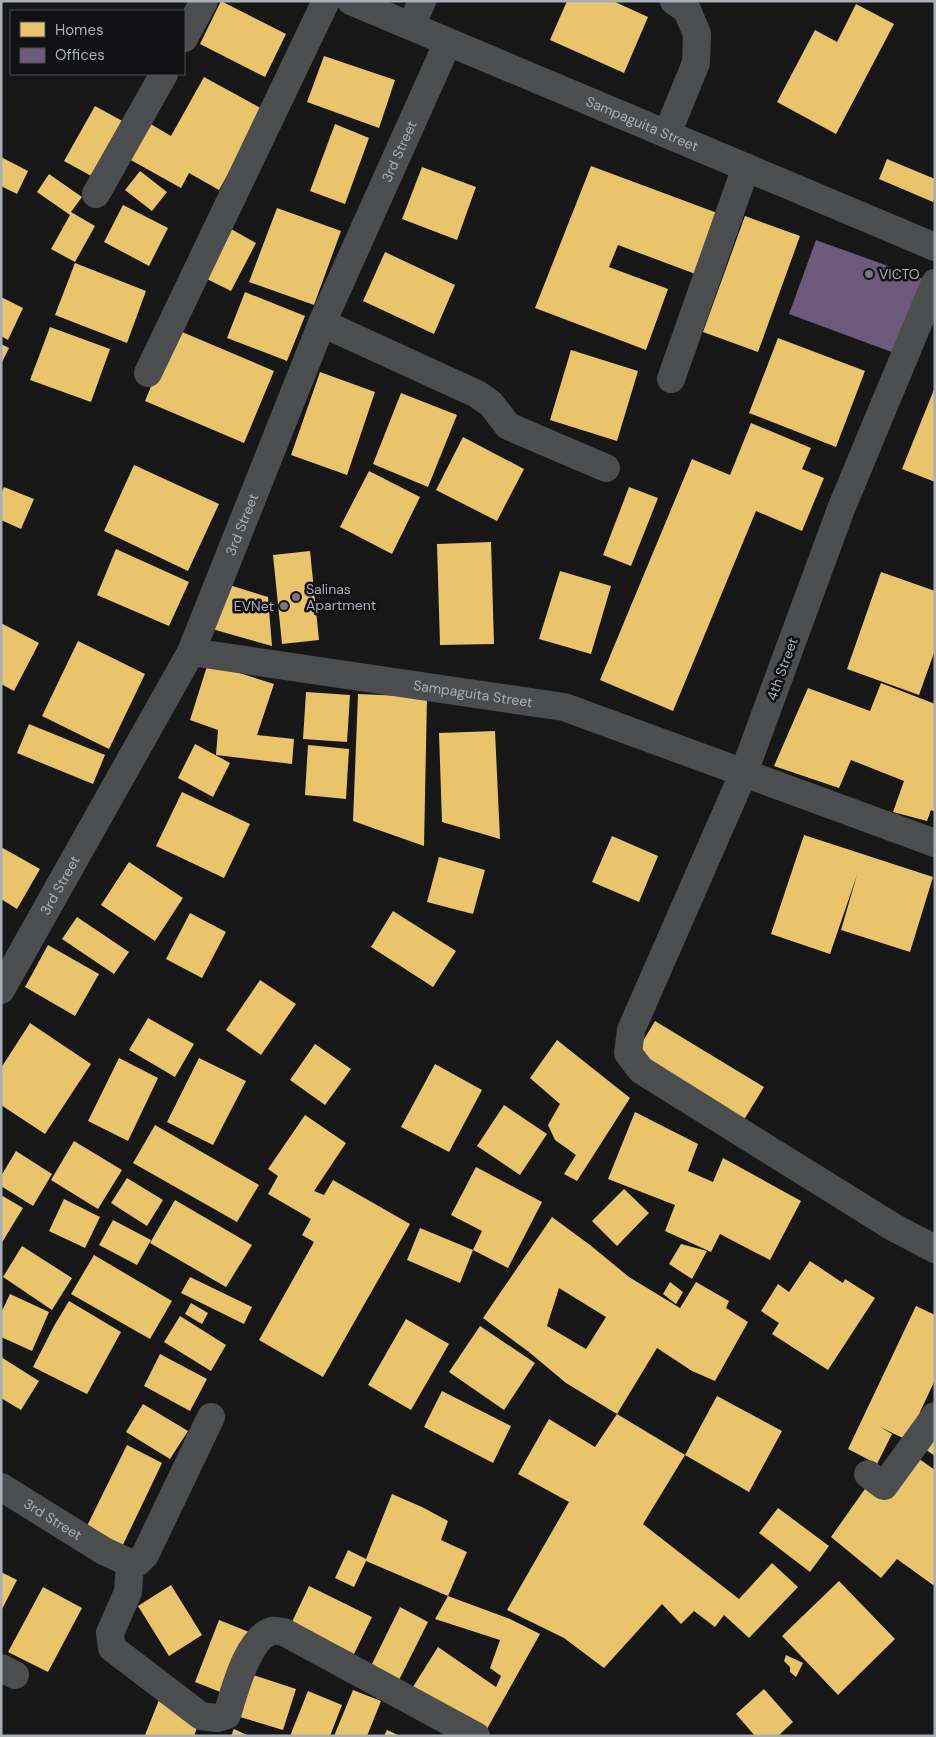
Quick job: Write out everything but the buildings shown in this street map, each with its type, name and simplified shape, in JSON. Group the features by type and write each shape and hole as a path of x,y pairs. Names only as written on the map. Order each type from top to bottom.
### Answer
{"street":[{"path":"185,36 204,1"},
{"path":"148,373 326,1"},
{"name":"Sampaguita Street","path":"351,1 935,247"},
{"path":"411,26 422,1"},
{"path":"667,134 696,63 697,34 687,10 674,1"},
{"name":"3rd Street","path":"1,990 192,652 322,323 448,42"},
{"path":"96,194 163,75"},
{"path":"672,379 746,168"},
{"name":"4th Street","path":"935,283 841,510 744,772 631,1030 628,1054 641,1070 893,1227 935,1249"},
{"path":"322,323 477,394 491,404 508,426 606,468"},
{"name":"Sampaguita Street","path":"192,652 564,707 935,842"},
{"path":"868,1474 884,1486 935,1416"},
{"path":"211,1417 145,1555 138,1562 130,1564 128,1592 110,1633 112,1648 201,1716 217,1718 227,1715 250,1650 262,1637 272,1631 284,1632 476,1736"},
{"name":"3rd Street","path":"1,1487 104,1551 130,1564"}],"place":[{"name":"VICTO","path":"869,274"},
{"name":"Salinas Apartment","path":"296,597"},
{"name":"EVNet","path":"284,606"}]}
